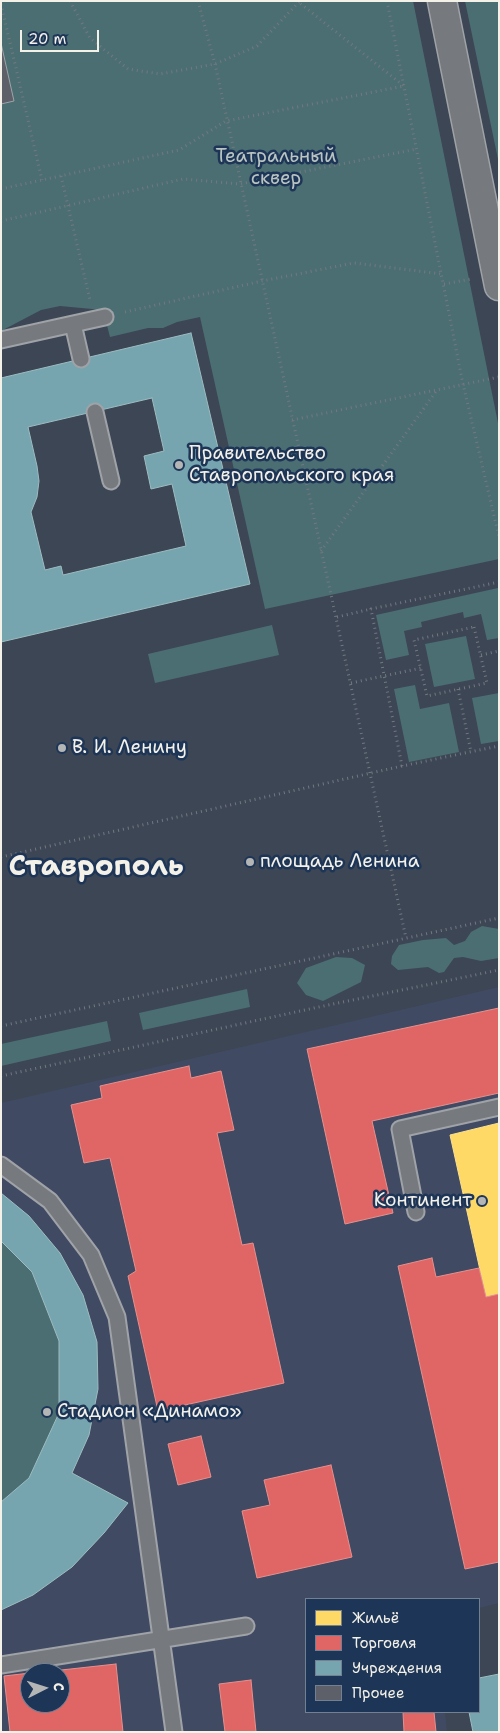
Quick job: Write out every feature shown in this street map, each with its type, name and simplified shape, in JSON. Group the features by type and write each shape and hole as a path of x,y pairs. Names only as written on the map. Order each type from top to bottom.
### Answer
{"main road":[{"path":"442,1 498,279"}],"lane":[{"path":"1,340 99,318"},
{"path":"72,324 81,359"},
{"path":"95,412 111,481"},
{"path":"416,1212 400,1129 499,1107"},
{"path":"1,1165 50,1200 92,1256 117,1318 174,1732"},
{"path":"1,1665 246,1626"}],"path":[{"path":"70,1 90,38 128,69 160,74 215,64 257,46 299,2 404,86"},
{"path":"198,1 215,64 406,938"},
{"path":"387,1 463,384 499,537"},
{"path":"1,4 42,180"},
{"path":"1,188 179,150 226,120 404,86"},
{"path":"1,221 183,180 240,184 417,149"},
{"path":"61,176 99,318 354,262 442,274"},
{"path":"292,420 499,377"},
{"path":"321,551 437,390"},
{"path":"336,617 499,582"},
{"path":"371,609 402,766"},
{"path":"474,627 487,683 426,696 421,668 414,640 474,627"},
{"path":"481,655 499,651"},
{"path":"351,683 421,668"},
{"path":"458,689 471,752"},
{"path":"1,857 370,773 499,746"},
{"path":"1,1026 499,918"},
{"path":"1,1076 499,970"}],"shaded area":[{"path":"499,987 499,1603 480,1608 480,1598 305,1598 305,1713 445,1713 447,1732 1,1732 1,1103"}],"green space":[{"name":"Театральный сквер","path":"1,1 413,1 499,428 499,559 265,609 200,317 177,322 163,328 148,328 110,337 103,310 60,306 41,310 1,331"},
{"path":"465,1 499,1 499,164"},
{"path":"498,588 499,638 487,640 481,614 464,618 463,612 421,622 422,627 404,631 409,655 386,660 376,615"},
{"path":"272,625 279,655 155,683 148,654"},
{"path":"466,636 475,679 434,687 425,644"},
{"path":"415,685 420,709 449,703 459,752 409,762 394,689"},
{"path":"499,693 499,741 481,744 472,698"},
{"path":"482,926 499,929 499,958 481,961 463,957 454,958 444,972 439,973 428,967 398,970 391,964 392,956 399,945 446,938 454,945 465,941 471,932"},
{"path":"336,957 352,958 365,965 361,982 323,1001 306,995 297,983 306,968"},
{"path":"247,989 250,1007 143,1030 139,1013"},
{"path":"107,1021 111,1041 1,1066 1,1044"},
{"name":"Стадион «Динамо»","path":"1,1193 29,1216 60,1253 83,1295 97,1342 89,1435 72,1473 128,1503 104,1533 72,1567 33,1595 1,1610"}],"building: Жильё":[{"name":"Континент","path":"499,1123 499,1294 486,1297 450,1135"}],"building: Торговля":[{"path":"499,1008 499,1093 372,1121 393,1213 345,1224 307,1049"},
{"path":"189,1066 191,1078 221,1071 234,1130 217,1133 242,1245 253,1243 284,1383 158,1411 128,1276 136,1271 110,1158 84,1163 71,1105 102,1098 100,1086"},
{"path":"432,1258 436,1277 479,1268 486,1297 499,1294 499,1562 465,1569 398,1266"},
{"path":"201,1436 211,1477 178,1485 168,1444"},
{"path":"331,1465 352,1557 257,1578 242,1511 270,1505 264,1480"},
{"path":"116,1664 123,1732 10,1732 4,1676 20,1674 20,1713 70,1713 70,1669"},
{"path":"251,1680 256,1732 225,1732 219,1684"},
{"path":"403,1713 434,1713 436,1732 404,1732"}],"building: Учреждения":[{"name":"Правительство Ставропольского края","path":"191,333 250,584 1,642 1,378","holes":["152,398 164,451 144,456 151,489 172,484 186,546 63,575 61,566 45,570 31,512 37,497 39,481 28,427"]},
{"name":"Стадион «Динамо»","path":"1,1193 29,1216 60,1253 83,1295 97,1342 98,1389 89,1435 72,1473 128,1503 104,1533 72,1567 33,1595 1,1610 1,1502 29,1478 59,1413 59,1341 32,1272 1,1241"},
{"path":"499,1674 499,1732 473,1732 469,1713 480,1713 480,1678"}],"building: Прочее":[{"path":"1,43 14,101 1,104"}],"place":[{"name":"Правительство Ставропольского края","path":"179,465"},
{"name":"В. И. Ленину","path":"62,748"},
{"name":"площадь Ленина","path":"250,862"},
{"name":"Континент","path":"482,1201"},
{"name":"Стадион «Динамо»","path":"47,1412"}],"district":[{"name":"Ставрополь","path":"96,867"}]}
